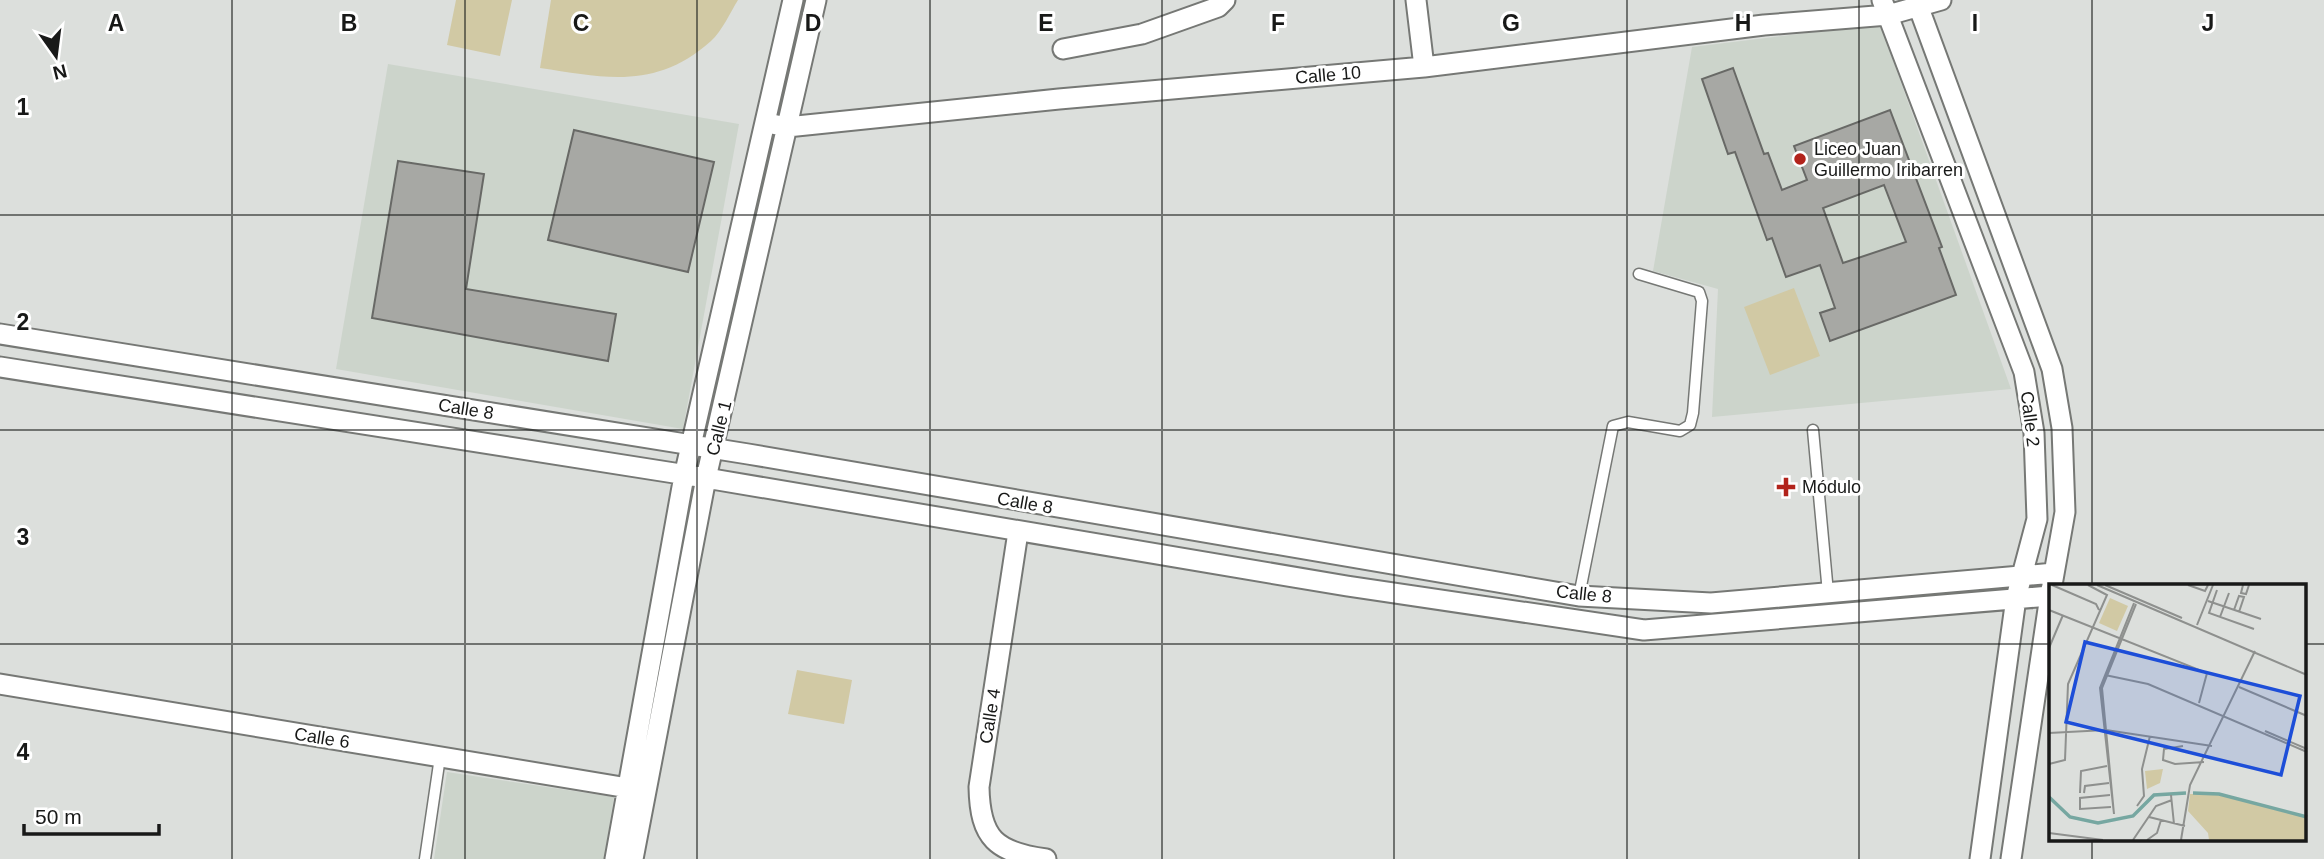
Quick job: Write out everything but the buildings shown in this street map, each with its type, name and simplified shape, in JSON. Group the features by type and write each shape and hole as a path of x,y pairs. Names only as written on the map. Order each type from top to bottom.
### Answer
{"street":[{"name":"Calle 1","path":"633,859 636,789 684,476 767,123 793,0"},
{"name":"Calle 1","path":"615,859 636,789 816,0"},
{"path":"1063,49 1142,34 1217,7 1225,0"},
{"path":"1416,0 1424,67"},
{"name":"Calle 10","path":"767,123 787,127 1059,99 1424,67 1941,0"},
{"name":"Calle 2","path":"1917,3 2052,369 2062,428 2065,512 2052,584"},
{"name":"Calle 2","path":"1885,8 2024,372 2034,433 2037,519 2016,598 1980,859"},
{"name":"Calle 8","path":"0,334 691,445 1579,596 1711,603 2024,575 2049,585"},
{"name":"Calle 8","path":"0,367 706,478 1018,532 1644,631 1702,628 2016,598 2049,587"},
{"name":"Calle 4","path":"1018,532 979,788 979,817 992,838 1013,855 1046,859"},
{"name":"Calle 2","path":"2011,859 2049,606"},
{"name":"Calle 6","path":"0,684 636,789"}],"lane":[{"path":"1579,596 1613,426 1628,422 1680,431 1690,425 1693,413 1702,301 1699,292 1639,274"},
{"path":"1813,430 1828,593"},
{"path":"425,859 440,757"}],"shaded area":[{"path":"456,0 512,0 500,56 447,45"},
{"path":"551,0 738,0 715,37 691,57 650,74 609,77 540,68"},
{"name":"Liceo Juan Guillermo Iribarren","path":"1880,24 2011,389 1712,417 1718,289 1653,271 1692,47"},
{"path":"388,64 739,124 683,429 336,369"},
{"path":"1794,288 1820,356 1770,375 1744,307"},
{"path":"797,670 852,680 844,724 788,714"},
{"path":"447,772 614,797 604,859 434,859"}],"place":[{"name":"Liceo Juan Guillermo Iribarren","path":"1800,159"},
{"name":"Módulo","path":"1786,487"}]}
